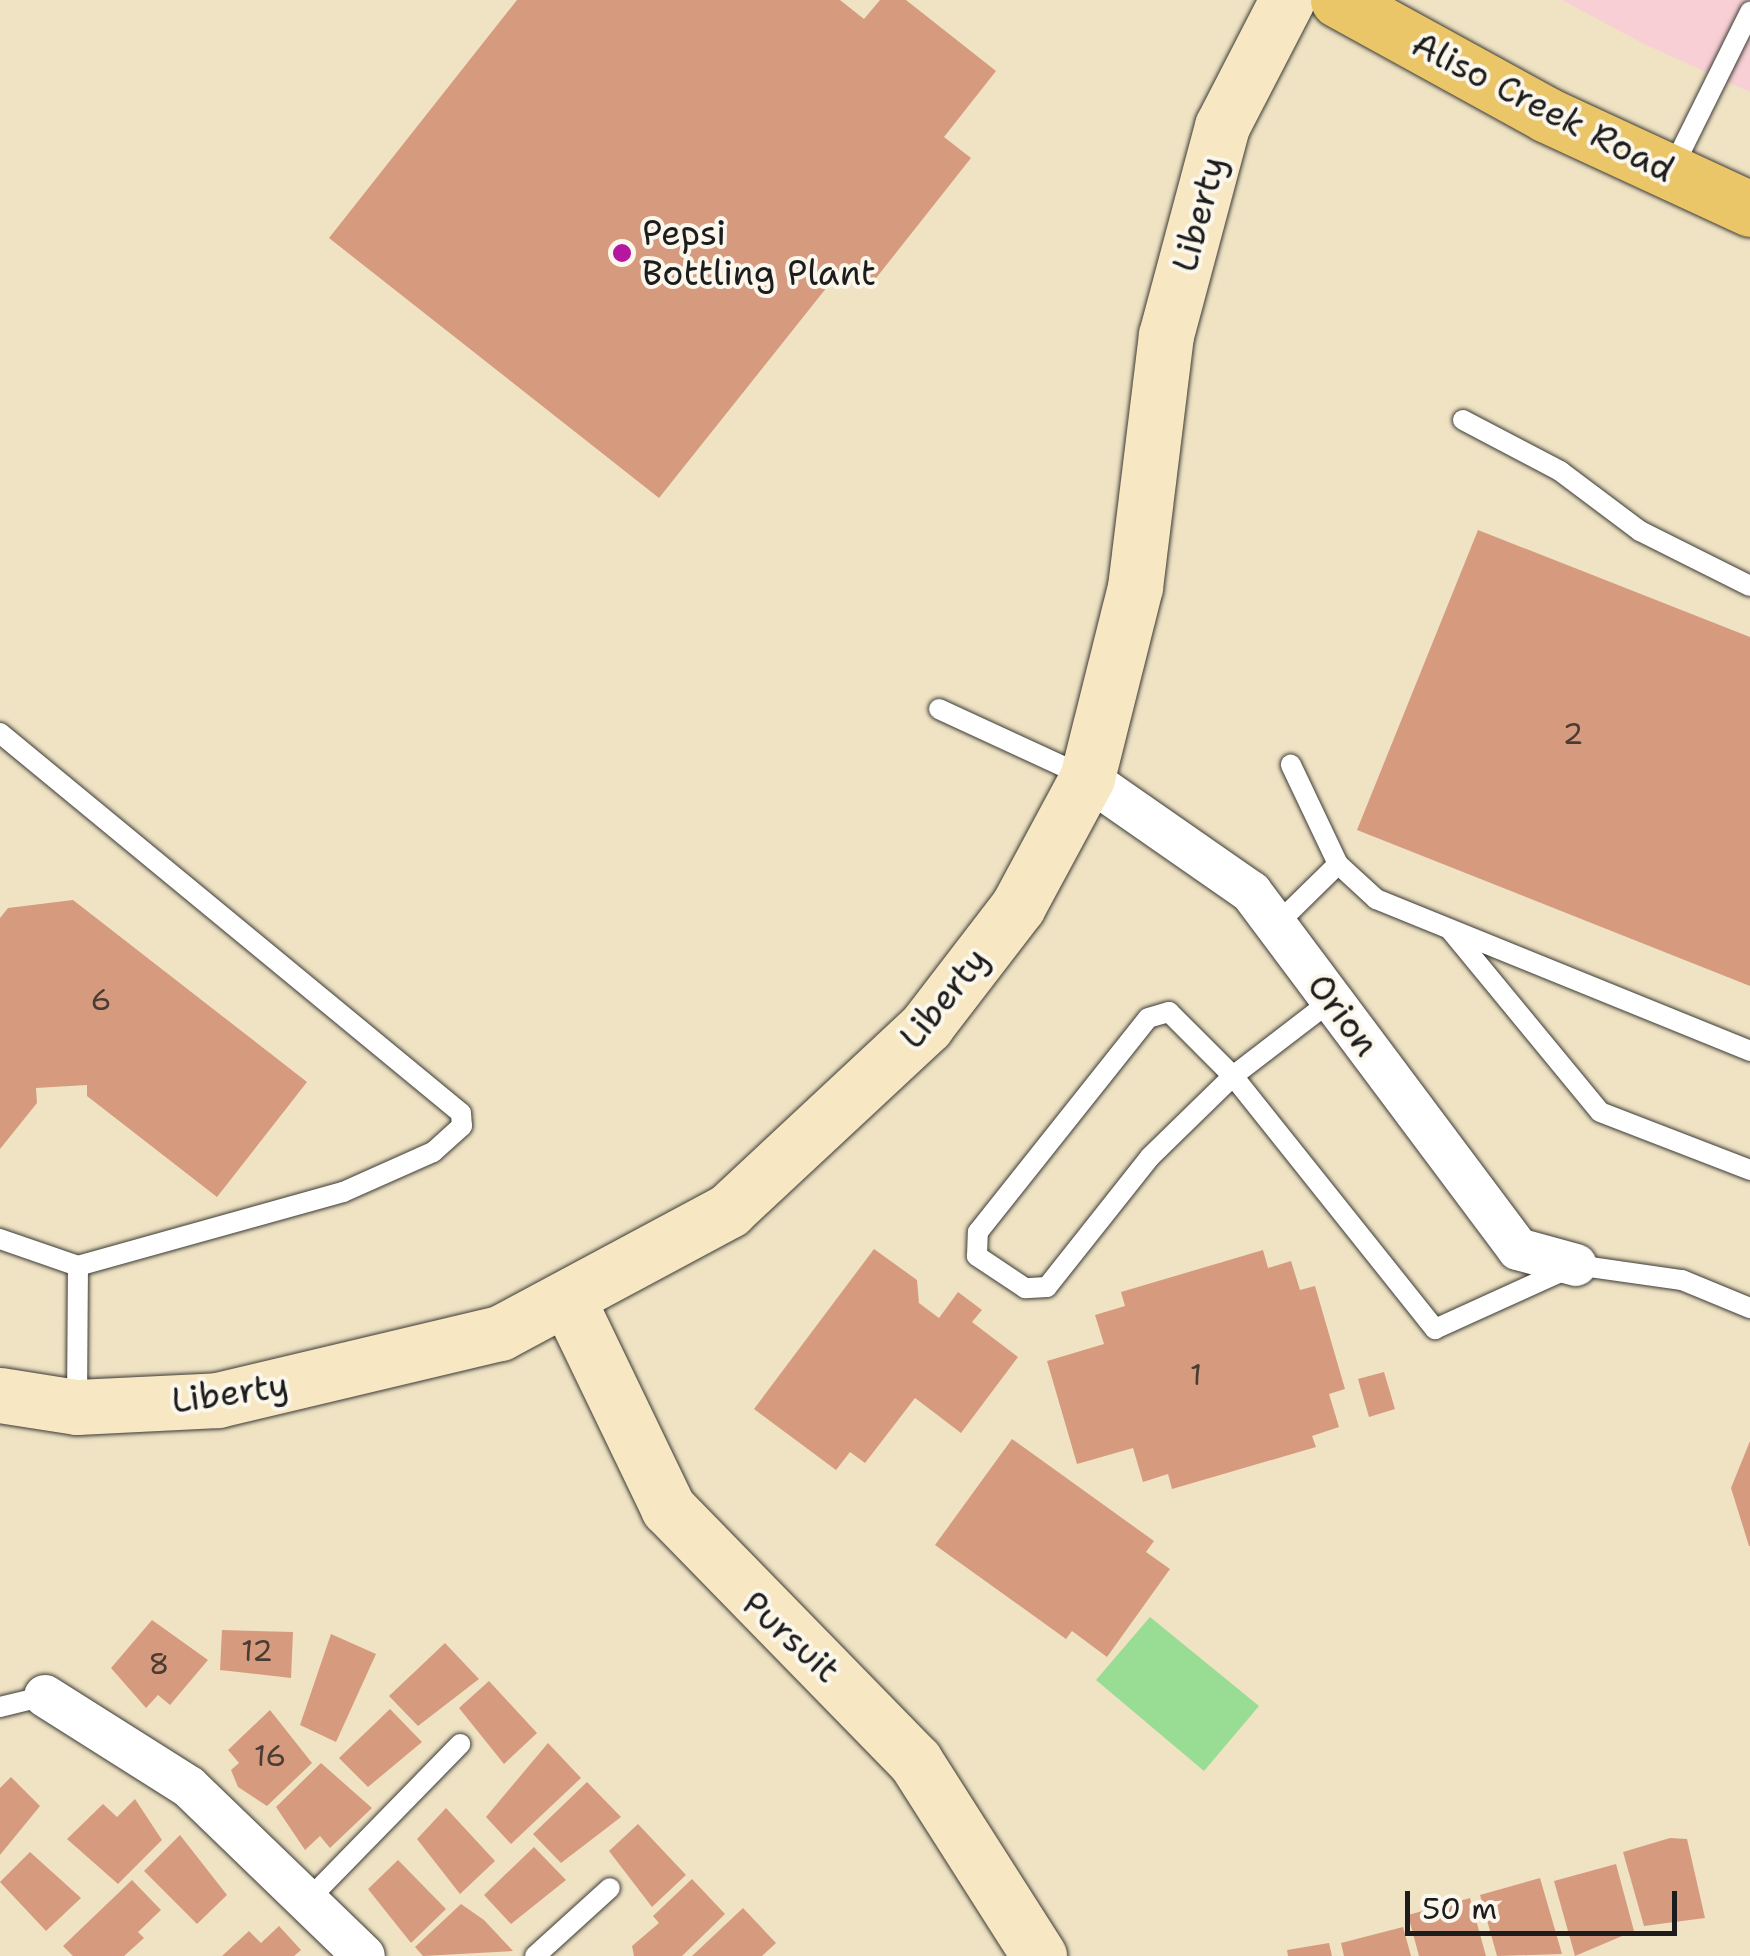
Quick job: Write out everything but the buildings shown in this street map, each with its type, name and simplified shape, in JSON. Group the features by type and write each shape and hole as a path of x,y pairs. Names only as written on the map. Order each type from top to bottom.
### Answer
{"main road":[{"name":"Aliso Creek Road","path":"1338,0 1670,172 1750,209"}],"street":[{"name":"Liberty","path":"0,1395 77,1407 218,1400 500,1333 569,1302 729,1210 852,1103 1018,906 1088,778 1135,587 1166,336 1222,126 1287,0"},
{"name":"Orion","path":"1088,778 1251,892 1518,1249 1576,1265"},
{"name":"Pursuit","path":"569,1302 668,1508 915,1762 1039,1956"},
{"path":"45,1696 189,1787 364,1956"}],"lane":[{"path":"1670,172 1750,12"},
{"path":"1463,420 1560,471 1640,532 1750,586"},
{"path":"940,709 1088,778"},
{"path":"0,733 461,1113 462,1126 433,1152 342,1192 78,1266 0,1239"},
{"path":"1291,765 1338,864 1376,899 1750,1051"},
{"path":"1276,925 1338,864"},
{"path":"1450,929 1600,1112 1750,1170"},
{"path":"1332,1000 1233,1076 1150,1157 1047,1287 1025,1288 978,1256 978,1232 1148,1018 1169,1012 1233,1076 1436,1329 1576,1265 1682,1280 1750,1308"},
{"path":"77,1407 78,1266"},
{"path":"0,1707 45,1696"},
{"path":"308,1900 460,1744"},
{"path":"536,1956 610,1888"}],"shaded area":[{"path":"1562,0 1750,0 1750,92 1644,44"}],"green space":[{"path":"1150,1617 1259,1706 1204,1771 1096,1680"}],"place":[{"name":"Pepsi Bottling Plant","path":"622,253"}]}
